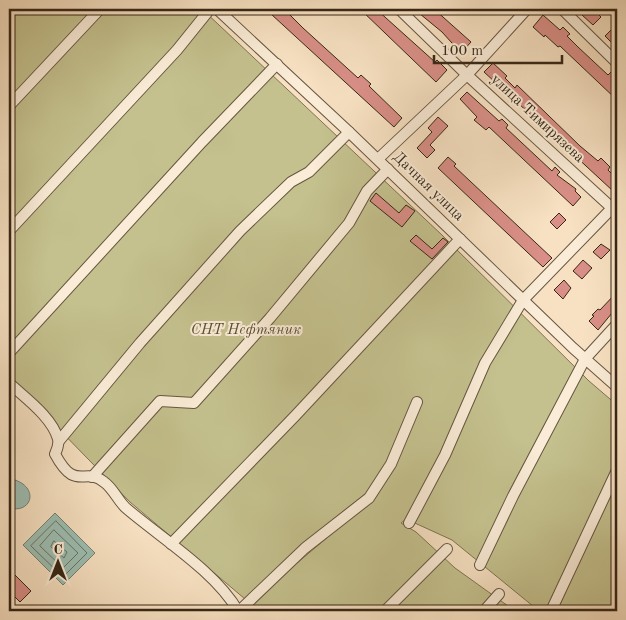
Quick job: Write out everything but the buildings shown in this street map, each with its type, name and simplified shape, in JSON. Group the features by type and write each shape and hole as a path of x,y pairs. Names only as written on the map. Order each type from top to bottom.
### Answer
{"street":[{"path":"9,106 100,9"},
{"path":"9,231 177,50 210,9"},
{"name":"Дачная улица","path":"217,9 378,159 585,359 617,387"},
{"name":"улица Тимирязева","path":"399,9 467,75 615,205"},
{"path":"378,159 467,75 527,9"},
{"path":"562,9 617,63"},
{"path":"9,353 196,149 277,64"},
{"path":"349,132 309,172 291,182 240,231 140,343 59,441 55,454 63,469 75,477 92,477 104,481 124,507 171,544 231,598 239,611 305,548 369,498 391,464 417,402"},
{"path":"92,477 160,401 194,403 270,318 349,224 367,191 388,169"},
{"path":"409,523 445,455 485,363 523,300 615,205"},
{"path":"171,544 295,416 460,239"},
{"path":"480,565 513,496 585,359 617,324"},
{"path":"9,383 46,419 59,441"},
{"path":"551,611 617,470"},
{"path":"386,611 447,549"},
{"path":"484,611 499,594"}],"green space":[{"name":"СНТ Нефтяник","path":"9,9 202,9 442,235 589,381 617,405 617,611 539,611 452,540 406,519 401,523 416,532 455,568 515,611 246,611 284,574 373,499 365,494 325,526 245,599 130,502 9,378"}],"water":[{"path":"15,480 23,484 30,494 27,504 17,509 9,508 9,482"},
{"path":"55,513 95,553 63,585 23,545"}]}
